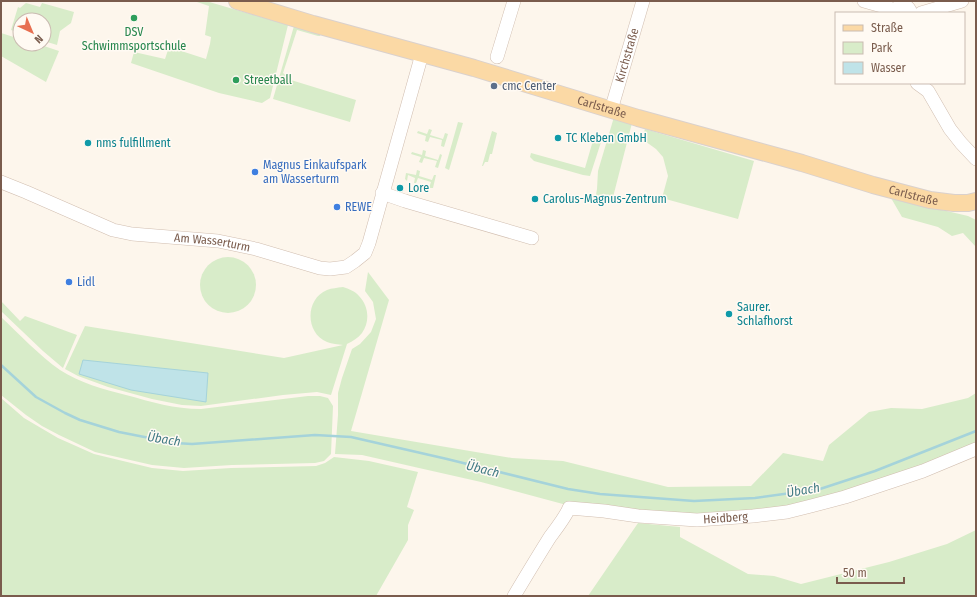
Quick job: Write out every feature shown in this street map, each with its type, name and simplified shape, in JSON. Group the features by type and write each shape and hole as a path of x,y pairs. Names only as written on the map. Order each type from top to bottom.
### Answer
{"main road":[{"name":"Carlstraße","path":"237,1 313,24 474,68 638,118 930,200 954,203 972,202"}],"street":[{"path":"497,58 514,1"},
{"name":"Kirchstraße","path":"611,110 643,1"},
{"path":"864,1 907,10 962,1"},
{"name":"Am Wasserturm","path":"1,182 113,230 132,234 218,241 256,249 315,267 330,269 346,267 364,253 368,243 422,54"},
{"path":"918,84 928,91 950,129 976,159"},
{"path":"382,194 532,238"},
{"name":"Heidberg","path":"514,596 569,508 638,516 697,520 787,512 845,497 923,471 976,449"}],"green space":[{"path":"194,1 206,1 288,25 270,98 262,103 219,93 131,63 134,52 165,59 169,47 206,59 211,37 205,35 209,6"},
{"path":"26,3 40,7 42,3 74,12 71,23 60,31 57,45 52,43 52,12 16,12 18,7 20,8"},
{"path":"294,26 321,33 320,36 318,36 297,30 283,73 291,80 356,100 350,122 273,99"},
{"path":"1,33 12,36 12,52 52,52 52,49 59,51 46,82 1,56"},
{"path":"614,117 632,123 612,201 596,195 598,171"},
{"path":"458,122 463,123 449,170 445,168"},
{"path":"429,129 432,130 430,135 443,139 445,133 448,134 444,147 441,146 442,140 430,137 428,142 425,141 426,136 417,133 418,131 427,134"},
{"path":"645,129 754,161 738,219 662,198 668,176 663,157 656,149 642,139"},
{"path":"492,131 497,133 492,154 490,154 488,162 485,162 482,166"},
{"path":"594,137 602,139 590,176 534,161 530,157 531,153 585,168"},
{"path":"423,150 426,151 425,156 438,160 440,154 442,155 438,168 435,167 437,161 424,158 422,163 419,162 421,157 411,154 412,152 422,155"},
{"path":"417,170 420,171 419,176 432,180 434,175 436,175 433,188 429,188 431,182 418,178 416,183 414,183 415,178 408,175 407,181 405,179 406,173 416,175"},
{"path":"891,198 968,216 976,220 976,247 963,233 952,236 938,227 902,217"},
{"path":"223,257 233,257 248,265 254,274 256,285 254,296 248,305 233,313 223,313 212,308 205,301 200,290 200,280 205,269 212,262"},
{"path":"368,272 389,300 351,431 512,458 563,461 668,487 751,486 783,453 823,461 829,445 869,412 891,408 922,409 968,398 976,393 976,447 803,506 697,517 574,507 481,482 362,455 335,454 338,393 342,378 352,349 360,344 371,332 376,319 373,302 365,291"},
{"path":"343,287 354,291 365,304 367,319 365,329 362,333 347,344 331,395 317,392 201,406 182,405 152,399 108,387 78,376 65,369 85,326 284,358 343,345 329,343 320,338 315,331 310,316 315,301 320,294 329,289"},
{"path":"1,301 20,321 25,316 77,335 63,368 1,311"},
{"path":"1,317 45,358 68,375 100,388 154,403 182,408 201,409 308,396 328,398 333,406 331,454 324,461 315,463 184,468 152,465 95,452 42,426 1,395"},
{"path":"1,398 24,418 58,438 94,454 152,468 183,471 316,466 325,463 334,457 369,461 418,472 407,507 414,510 408,525 408,540 376,596 1,596"},
{"path":"638,523 680,527 680,537 748,574 774,576 801,584 889,562 947,544 976,530 976,596 588,596"}],"water":[{"path":"83,360 208,373 206,402 131,390 79,374"}],"waterway":[{"name":"Übach","path":"1,365 36,397 80,420 119,432 175,443 192,444 315,435 351,437 568,489 600,494 694,501 755,498 820,489 875,471 976,431"}],"place":[{"name":"DSV Schwimmsportschule","path":"134,18"},
{"name":"Streetball","path":"236,80"},
{"name":"cmc Center","path":"494,86"},
{"name":"TC Kleben GmbH","path":"558,138"},
{"name":"nms fulfillment","path":"88,143"},
{"name":"Magnus Einkaufspark am Wasserturm","path":"255,172"},
{"name":"Lore","path":"400,188"},
{"name":"Carolus-Magnus-Zentrum","path":"535,199"},
{"name":"REWE","path":"337,207"},
{"name":"Lidl","path":"69,282"},
{"name":"Saurer. Schlafhorst","path":"729,314"}]}
